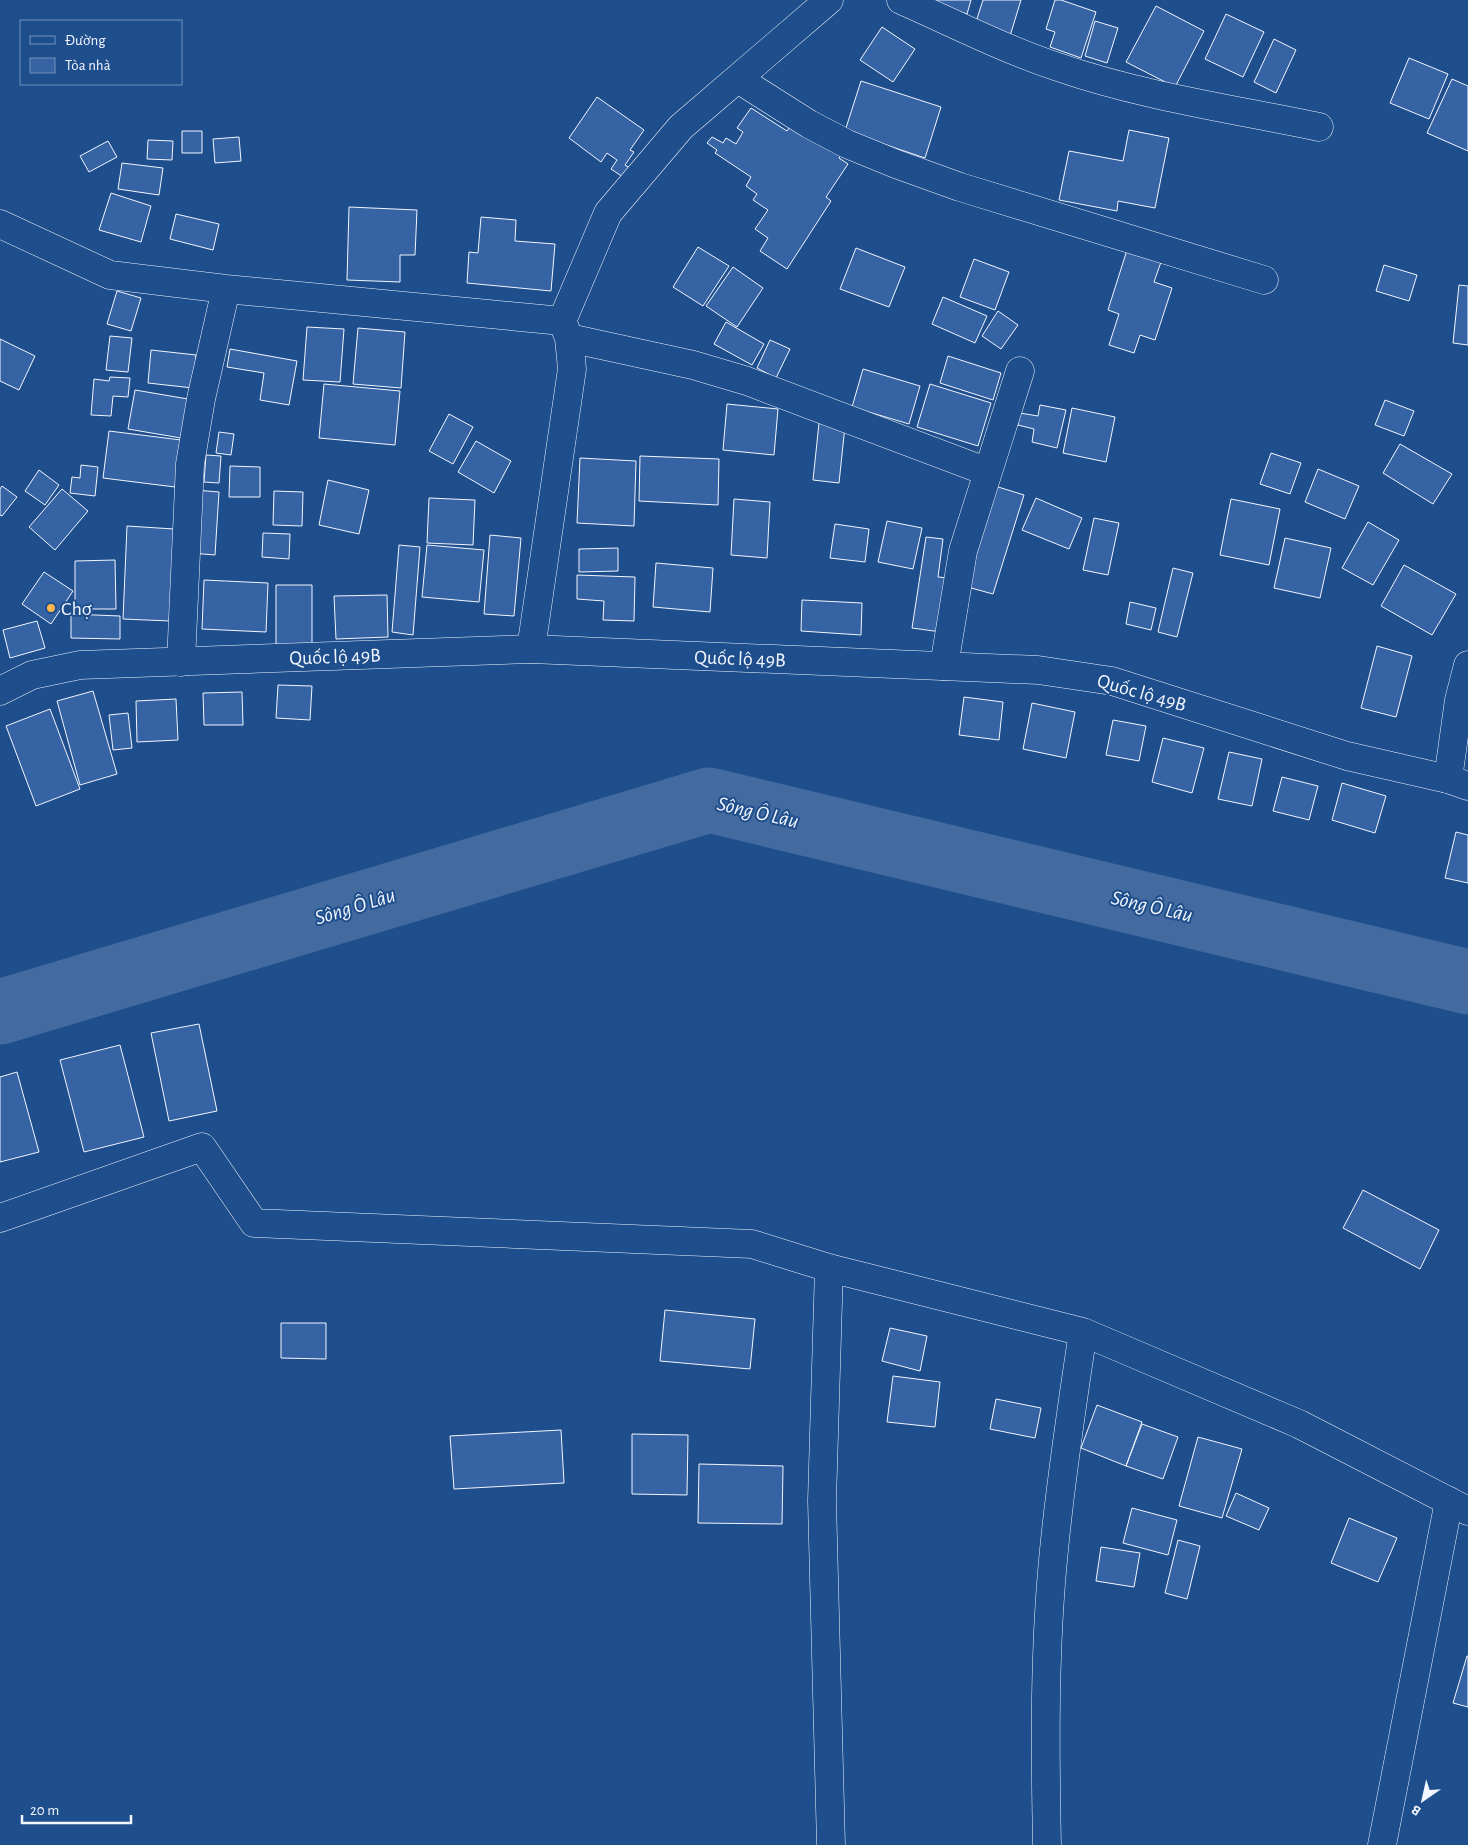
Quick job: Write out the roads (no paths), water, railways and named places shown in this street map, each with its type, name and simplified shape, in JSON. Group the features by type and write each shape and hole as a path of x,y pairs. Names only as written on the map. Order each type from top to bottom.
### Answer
{"street":[{"path":"531,649 572,369 565,329 608,213 681,127 829,0"},
{"path":"901,0 1010,49 1057,67 1107,82 1319,127"},
{"path":"738,79 809,124 847,144 896,164 960,187 1264,280"},
{"path":"0,224 110,275 565,329 747,381 988,472"},
{"path":"181,662 190,464 201,399 226,288"},
{"path":"944,666 964,551 1020,371"},
{"name":"Quốc lộ 49B","path":"0,691 32,675 80,665 531,649 1038,670 1112,681 1347,756 1458,783"},
{"path":"1458,783 1459,700 1468,665"},
{"path":"0,1218 202,1147 254,1223 752,1244 829,1268 1082,1332 1299,1424 1458,1506 1382,1845"},
{"path":"829,1268 822,1501 831,1845"},
{"path":"1047,1845 1048,1637 1054,1551 1082,1332"}],"waterway":[{"name":"Sông Ô Lâu","path":"0,1012 709,800 1468,982"}],"place":[{"name":"Chợ","path":"51,608"}]}
